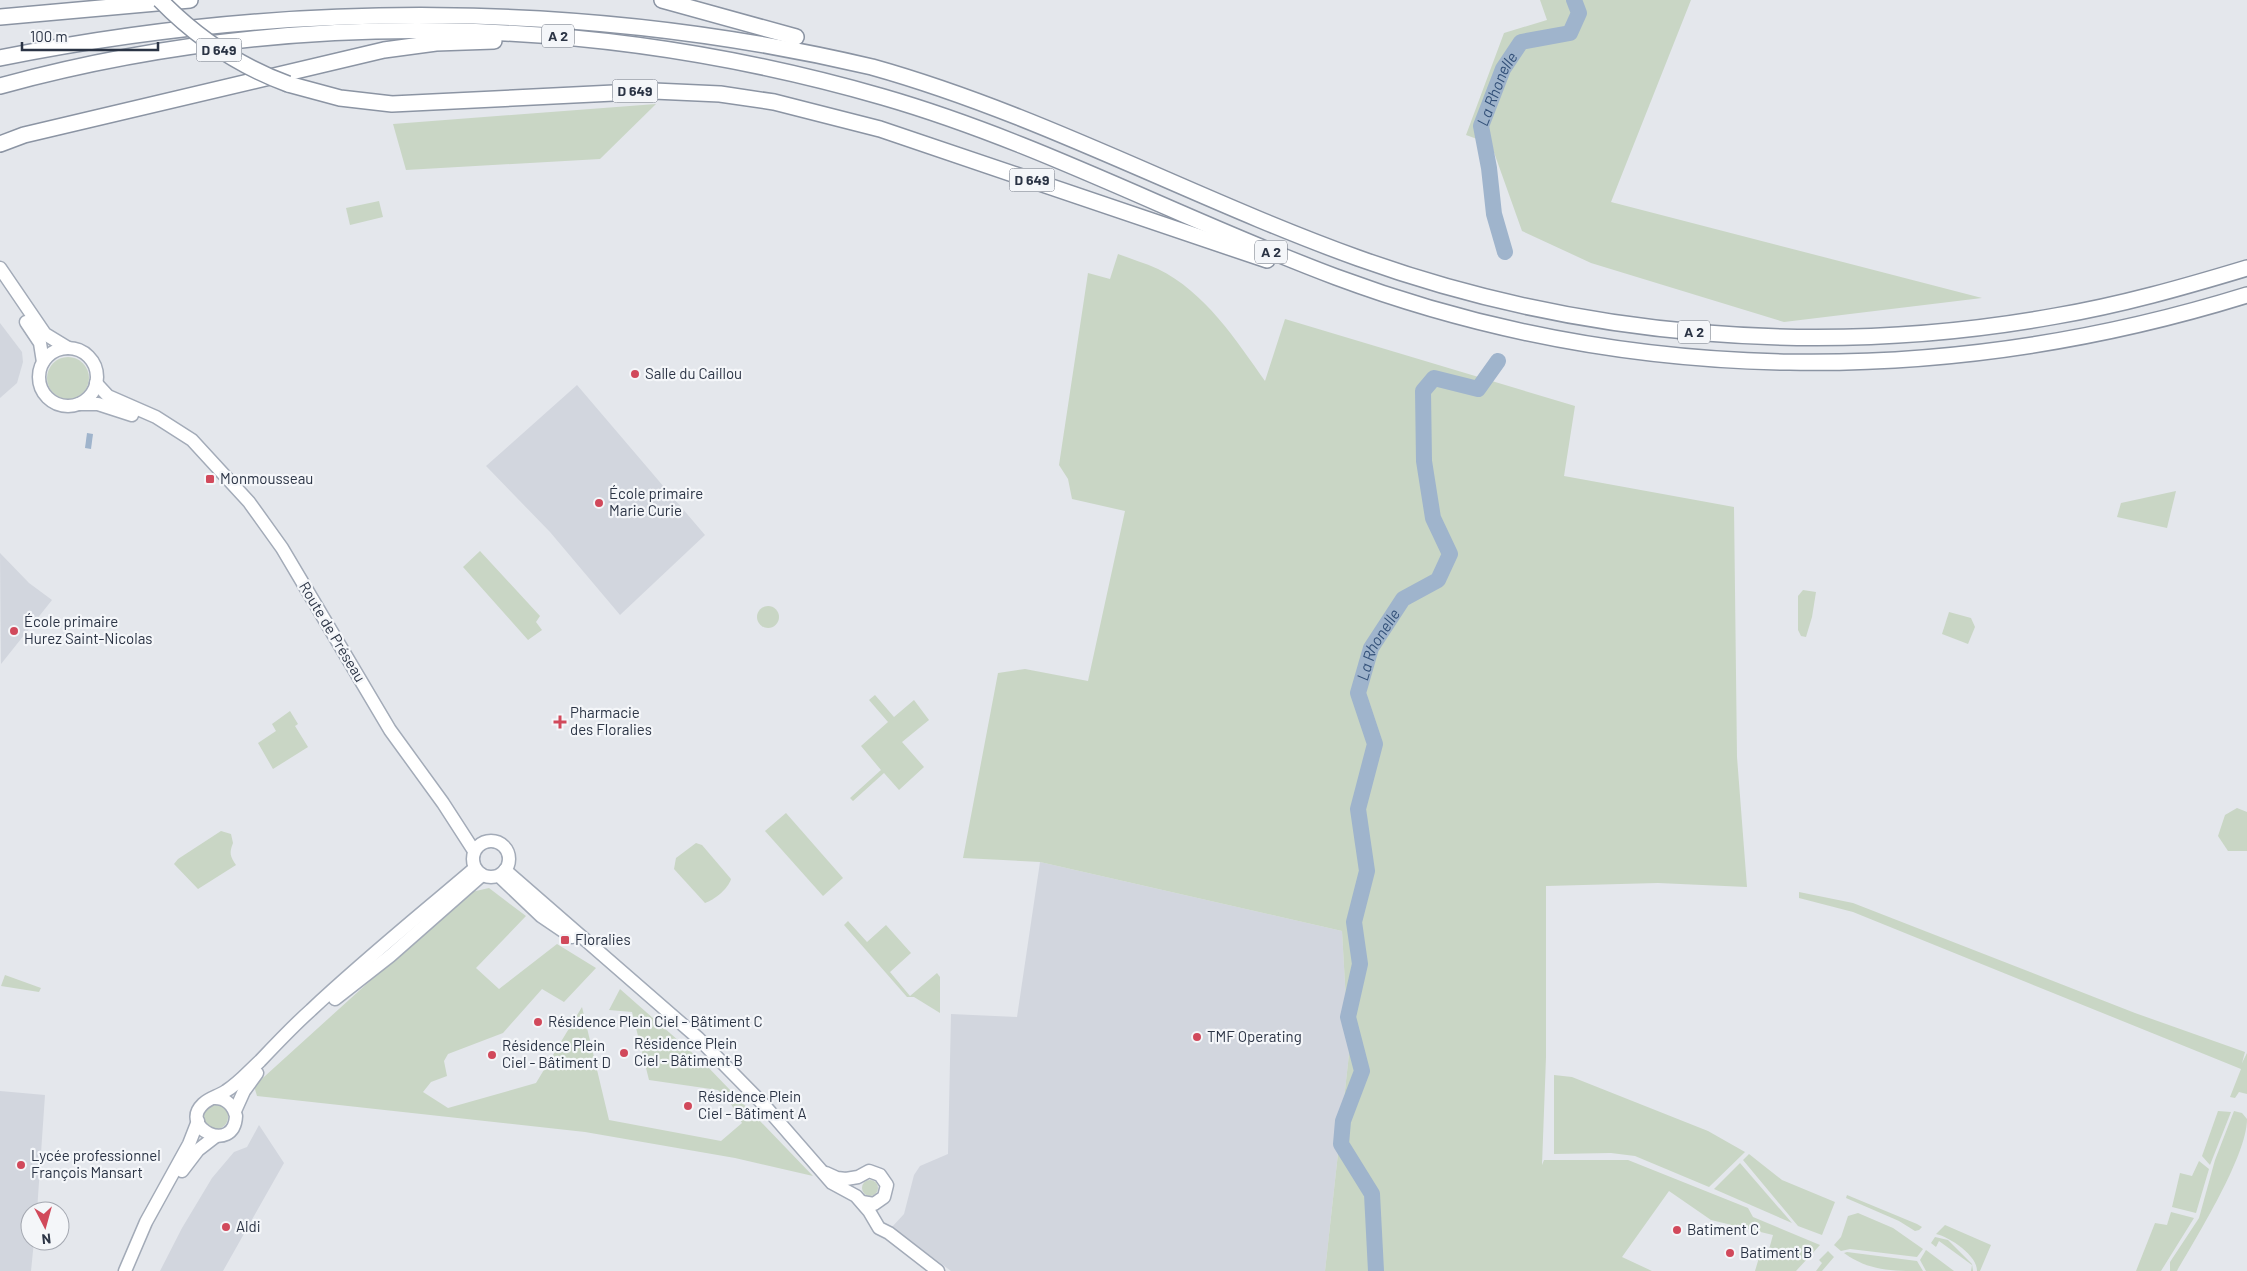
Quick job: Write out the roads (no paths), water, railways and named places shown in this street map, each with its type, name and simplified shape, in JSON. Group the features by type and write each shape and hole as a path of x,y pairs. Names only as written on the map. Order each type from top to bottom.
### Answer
{"highway":[{"name":"D 649","path":"160,0 186,25 218,50 252,69 288,84 340,98 392,104 647,91 682,91 747,97 792,105 858,123 1091,200 1352,291 1400,299"},
{"path":"0,17 190,0"},
{"path":"662,0 833,48 903,76"},
{"path":"440,1 472,5"},
{"name":"A 2","path":"0,58 111,33 231,15 358,5 472,5 568,11 670,23 770,41 903,76 1011,113 1314,241 1436,283 1513,303 1582,317 1695,332 1754,336 1825,337 1967,329 2098,308 2157,294 2247,268"},
{"name":"A 2","path":"0,86 103,61 174,49 246,39 337,32 409,30 501,32 571,37 697,53 785,71 890,99 985,131 1294,260 1400,299 1517,331 1606,347 1723,360 1821,363 1913,360 2021,348 2127,328 2247,295"},
{"path":"0,144 17,137 322,64 404,47 478,41 643,45"}],"main road":[{"path":"0,268 45,334 68,348 80,350 91,359 96,371 96,383 90,395 79,404 61,405 47,397 39,382 40,372 43,362 52,352 68,348"},
{"path":"0,283 37,339 43,362"},
{"name":"Route de Préseau","path":"96,383 108,396 148,413 185,435 200,448 214,466 249,502 277,540 390,730 443,803 479,847"},
{"name":"Route de Préseau","path":"79,404 98,404 149,422 174,436 214,466"},
{"path":"493,841 505,847 509,858 502,873 492,878 478,871 472,858 479,847 493,841"},
{"path":"125,1271 144,1227 189,1144 198,1121 198,1113 201,1106 242,1078 312,1009 478,871"},
{"path":"132,1271 148,1233 175,1182 196,1153 216,1136 226,1134 232,1128 241,1094 251,1080 297,1033 332,1002 390,956 478,871"},
{"path":"502,873 614,965 702,1042 788,1131 834,1185 871,1204 880,1201 887,1190 882,1176 870,1171 858,1177 839,1179 824,1172"},
{"path":"214,1098 228,1102 235,1111"},
{"path":"198,1121 205,1132 216,1136"},
{"path":"858,1177 854,1185 859,1199 878,1228 889,1233 938,1271"},
{"path":"880,1201 881,1218 889,1233"}],"water":[{"path":"87,433 93,434 91,449 85,448"}],"waterway":[{"name":"La Rhonelle","path":"1505,252 1494,214 1489,168 1481,126 1503,69 1521,42 1570,33 1579,13 1574,0"},
{"name":"La Rhonelle","path":"1376,1271 1372,1194 1341,1144 1343,1121 1362,1071 1348,1017 1360,964 1354,922 1367,871 1358,809 1375,744 1358,693 1371,648 1403,599 1438,580 1450,554 1433,518 1424,461 1423,391 1434,378 1478,389 1498,361"}],"place":[{"name":"Salle du Caillou","path":"635,374"},
{"name":"Monmousseau","path":"210,479"},
{"name":"École primaire Marie Curie","path":"599,503"},
{"name":"École primaire Hurez Saint-Nicolas","path":"14,631"},
{"name":"Pharmacie des Floralies","path":"560,722"},
{"name":"Floralies","path":"565,940"},
{"name":"Résidence Plein Ciel - Bâtiment C","path":"538,1022"},
{"name":"TMF Operating","path":"1197,1037"},
{"name":"Résidence Plein Ciel - Bâtiment B","path":"624,1053"},
{"name":"Résidence Plein Ciel - Bâtiment D","path":"492,1055"},
{"name":"Résidence Plein Ciel - Bâtiment A","path":"688,1106"},
{"name":"Lycée professionnel François Mansart","path":"21,1165"},
{"name":"Aldi","path":"226,1227"},
{"name":"Batiment C","path":"1677,1230"},
{"name":"Batiment B","path":"1730,1253"}]}
